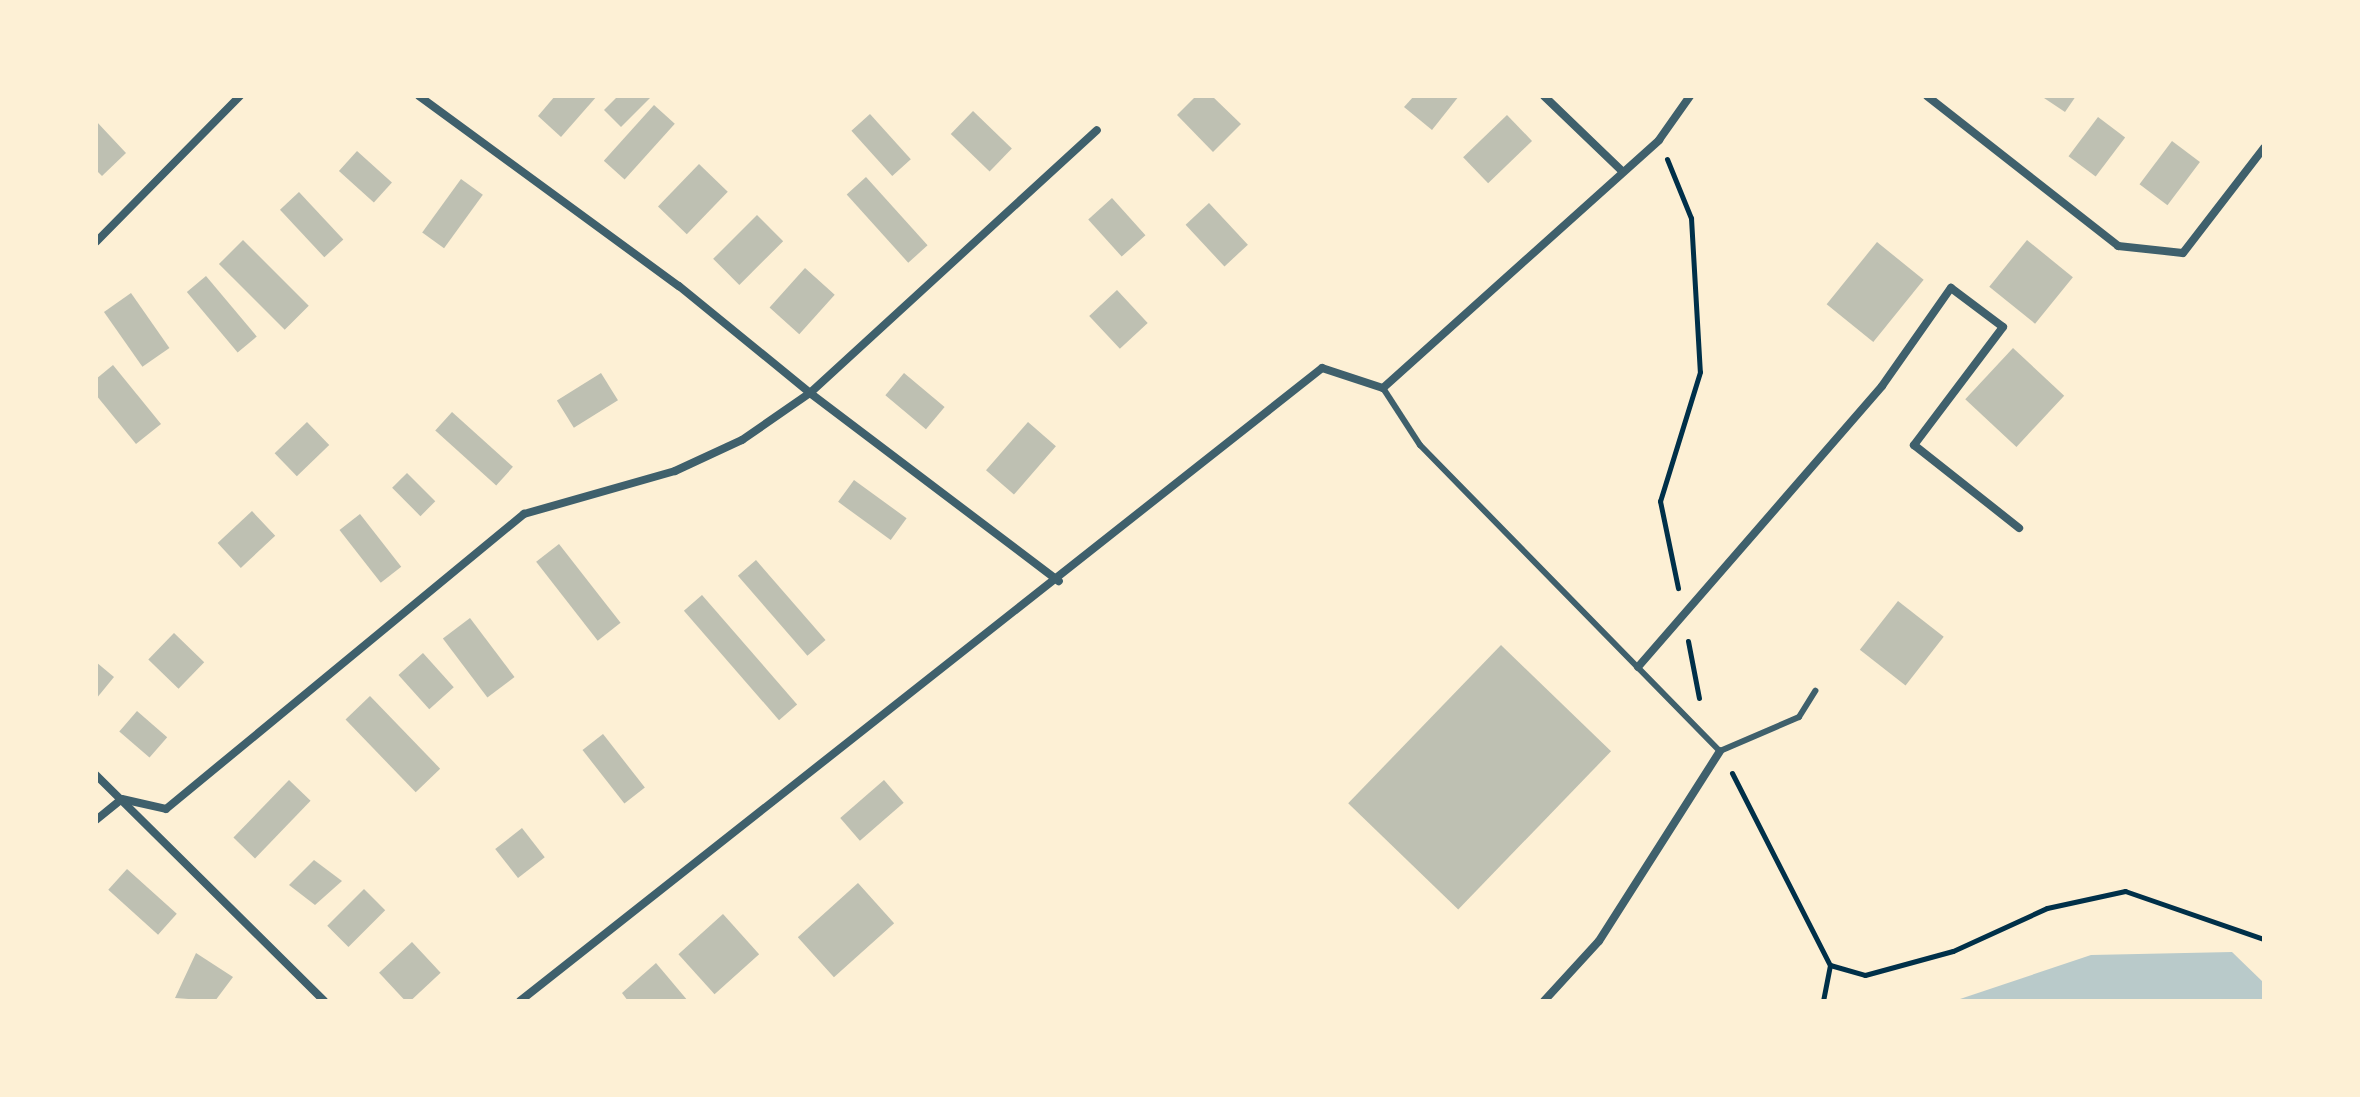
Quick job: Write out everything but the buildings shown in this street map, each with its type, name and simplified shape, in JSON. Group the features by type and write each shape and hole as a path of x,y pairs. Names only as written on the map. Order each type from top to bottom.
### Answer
{"street":[{"path":"96,242 240,96"},
{"path":"419,96 679,286 810,393 1059,581"},
{"path":"1544,96 1621,170"},
{"path":"520,1001 1059,581 1322,368 1383,388 1621,170 1659,140 1690,96"},
{"path":"1927,96 2118,246 2183,253 2264,148"},
{"path":"122,799 166,809 524,514 675,471 742,440 810,393 1097,130"},
{"path":"1638,667 1882,386 1951,288 2003,327 1914,445 2019,528"},
{"path":"1544,1001 1599,941 1720,751"},
{"path":"96,775 324,1001"},
{"path":"96,820 122,799"}],"lane":[{"path":"1383,388 1420,445 1720,751 1799,717 1815,691"}],"path":[{"path":"1659,140 1691,218 1696,259 1700,372 1660,501 1681,605"},
{"path":"1687,635 1702,709"},
{"path":"1720,751 1830,965 1823,1001"},
{"path":"1830,965 1865,975 1953,951 2047,908 2125,891 2264,939"}],"shaded area":[{"path":"2232,952 2264,983 2264,1001 1954,1001 2091,955"}]}
